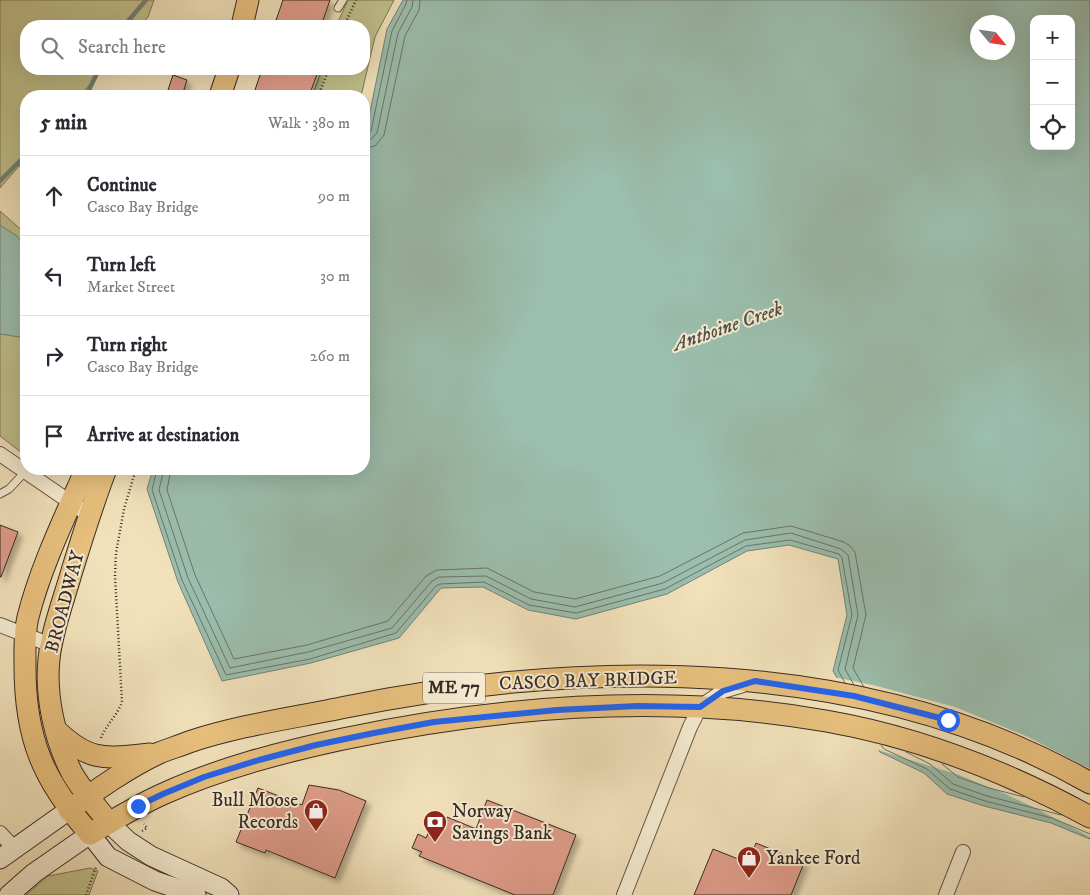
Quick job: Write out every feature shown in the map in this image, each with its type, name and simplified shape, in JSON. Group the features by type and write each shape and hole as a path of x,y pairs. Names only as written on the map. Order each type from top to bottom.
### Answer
{"main road":[{"path":"243,20 248,0"},
{"path":"222,90 227,75"},
{"name":"BROADWAY","path":"83,475 42,573 28,618 25,635 25,674 29,723 38,754 49,779 69,810 90,834"},
{"name":"BROADWAY","path":"104,475 89,515 51,645 48,673 50,702 65,758 88,796 109,823"},
{"name":"CASCO BAY BRIDGE","path":"88,796 124,772 160,752 219,732 408,695 453,689 508,683 657,676 755,681 854,696 948,720 1011,743 1090,783"},
{"name":"CASCO BAY BRIDGE","path":"109,823 163,794 204,777 316,745 434,722 557,710 637,706 750,710 826,721 916,743 982,765 1047,793 1090,817"},
{"path":"57,731 73,747 97,757 160,752"},
{"name":"ME 77","path":"69,810 88,796"},
{"name":"ME 77","path":"90,834 109,823"}],"street":[{"path":"0,454 20,468"},
{"path":"29,475 89,515"},
{"path":"0,625 51,645"},
{"path":"624,895 690,727 700,707 723,691 755,681"},
{"name":"ME 77","path":"7,854 69,810"},
{"path":"109,823 128,841 150,856 221,888 230,895"},
{"path":"0,833 7,854"},
{"path":"90,834 108,857 155,881 196,895"},
{"name":"ME 77","path":"9,895 34,873 90,834"},
{"path":"948,895 963,852"}],"lane":[{"path":"338,8 343,0"},
{"path":"0,494 9,489 22,475"}],"path":[{"path":"347,20 356,0"},
{"path":"320,90 327,75"},
{"path":"101,739 104,731 119,712 122,702 114,576 122,518 134,475"},
{"path":"86,894 97,867"}],"green space":[{"path":"0,0 154,0 145,20 20,20 20,75 98,75 85,90 20,90 20,165 0,188"},
{"path":"348,0 394,0 375,37 370,58 370,20 339,20"},
{"path":"320,75 366,75 362,90 314,90"},
{"path":"0,211 20,229 20,451 0,436"},
{"path":"90,868 98,871 89,895 26,895 48,876"}],"water":[{"path":"403,0 1090,0 1090,839 1051,823 984,806 947,794 924,773 880,752 833,671 847,615 838,559 789,545 747,551 667,594 576,619 528,610 483,587 441,588 399,638 311,663 222,681 178,582 147,489 151,475 370,475 370,112 387,29"},
{"path":"0,225 20,240 20,337 0,334"}],"pier":[{"path":"833,677 873,685 955,707 1026,736 1090,769 1090,837 1001,792 959,775 875,749"}],"building":[{"path":"283,0 330,0 323,20 276,20"},
{"path":"173,75 187,80 184,90 168,90"},
{"path":"260,75 317,75 311,90 255,90"},
{"path":"0,525 18,532 1,577 0,577"},
{"name":"Bull Moose Records","path":"309,785 339,790 366,801 335,878 266,850 265,853 236,842 258,788 302,805"},
{"path":"487,800 576,835 553,895 515,895 419,856 422,852 412,848 418,834 426,838 435,818 445,822 447,817 476,829"},
{"name":"Yankee Ford","path":"756,843 804,863 791,895 694,895 713,849 748,863"}],"waterway":[{"name":"Anthoine Creek","path":"129,20 146,0"},
{"name":"Anthoine Creek","path":"89,90 96,75"},
{"name":"Anthoine Creek","path":"0,181 20,161"}],"place":[{"name":"Bull Moose Records","path":"316,832"},
{"name":"Norway Savings Bank","path":"435,843"},
{"name":"Yankee Ford","path":"749,879"}],"route":[{"path":"138,806 204,777 316,745 374,733 434,722 557,710 637,706 700,707 723,691 755,681 854,696 948,720"}]}
